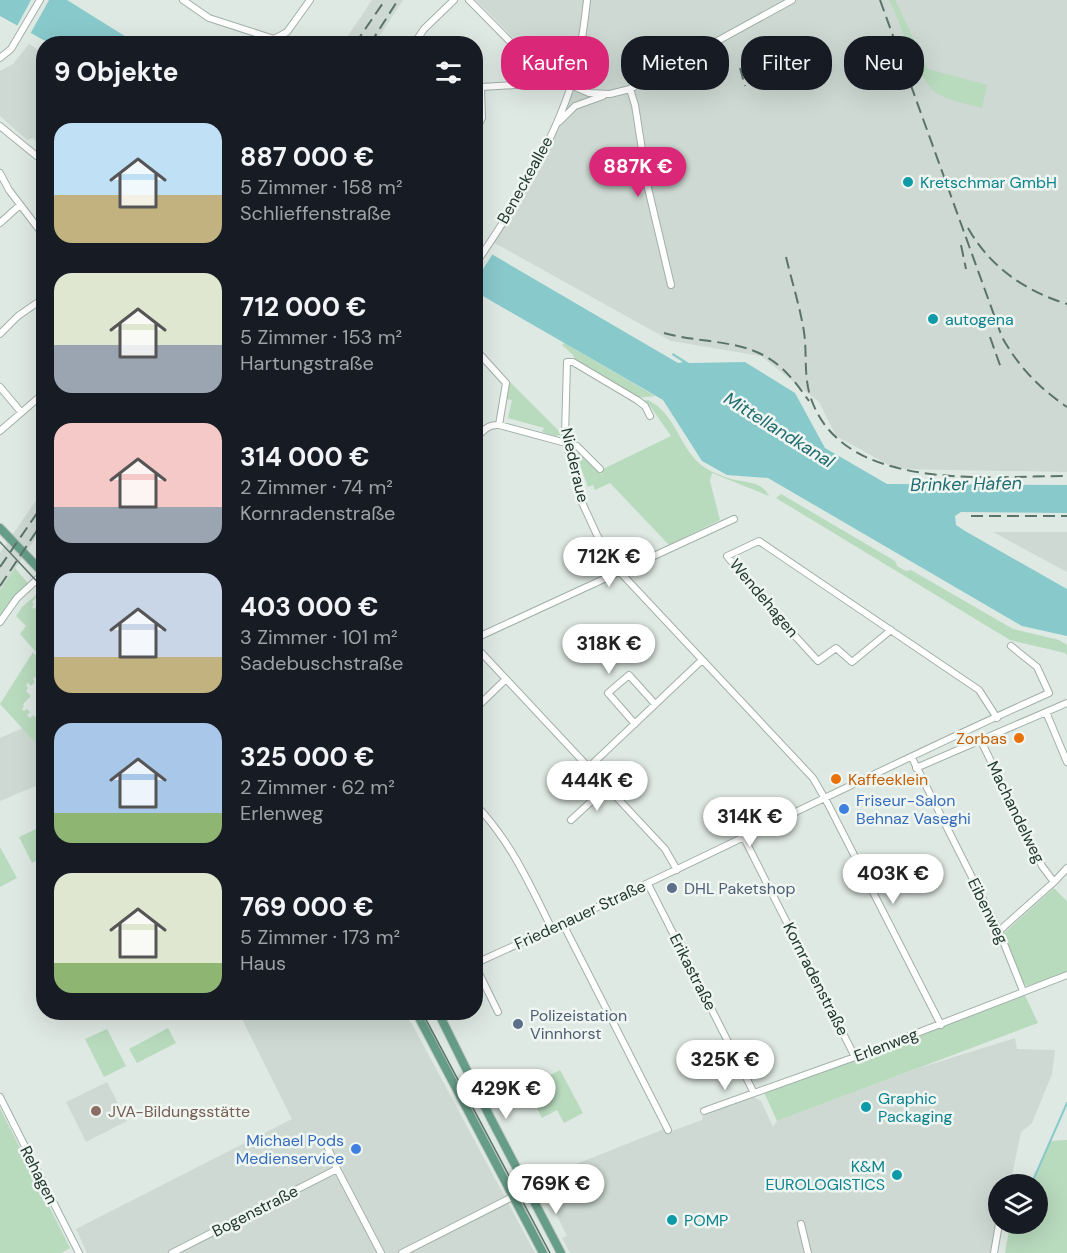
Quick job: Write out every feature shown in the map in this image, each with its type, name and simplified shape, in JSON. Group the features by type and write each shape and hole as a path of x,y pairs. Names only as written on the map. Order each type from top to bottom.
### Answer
{"main road":[{"path":"0,528 36,567"},
{"path":"420,1020 543,1253"},
{"path":"442,1020 561,1253"}],"street":[{"path":"0,58 11,49 21,35 40,0"},
{"path":"183,0 209,18 265,36"},
{"path":"280,36 287,32 310,0"},
{"path":"419,36 454,0"},
{"path":"469,0 505,36"},
{"name":"Beneckeallee","path":"580,36 587,0"},
{"name":"Beneckeallee","path":"726,36 792,0"},
{"path":"483,87 501,86"},
{"name":"Beneckeallee","path":"483,253 543,152 569,90"},
{"path":"582,90 589,93 610,94"},
{"name":"Beneckeallee","path":"554,127 574,106 626,90"},
{"path":"630,90 635,105 648,188 671,285"},
{"path":"1,130 36,156"},
{"path":"0,173 36,224"},
{"path":"0,223 20,204"},
{"path":"0,334 18,316 36,304"},
{"path":"483,358 506,383 499,425"},
{"name":"Niederaue","path":"650,416 645,406 637,400 568,361 564,413 567,444 574,476 587,516 619,571 813,778 940,1025"},
{"path":"0,387 21,412"},
{"path":"0,431 36,400"},
{"path":"483,429 499,425 577,446 600,469"},
{"path":"483,635 734,519"},
{"name":"Wendehagen","path":"891,630 852,662 836,648 818,661 771,611 727,556 759,541 891,630 979,690 996,718"},
{"path":"0,622 17,598 36,580"},
{"name":"Friedenauer Straße","path":"483,960 1049,693 1037,667 1011,646"},
{"path":"483,654 665,849 676,870"},
{"path":"589,767 702,660"},
{"path":"635,724 608,693 629,675 655,704"},
{"path":"483,701 506,679"},
{"path":"912,758 916,768 1067,703"},
{"path":"1046,712 1067,762"},
{"name":"Machandelweg","path":"981,741 1042,866 1054,882"},
{"name":"Eibenweg","path":"916,768 999,931 1023,991"},
{"path":"571,820 607,787"},
{"path":"483,812 494,824 522,866 552,929"},
{"name":"Kornradenstraße","path":"744,838 855,1057"},
{"path":"999,931 1067,868"},
{"name":"Erikastraße","path":"648,884 754,1093"},
{"path":"563,924 668,1130"},
{"name":"Erlenweg","path":"704,1111 855,1057 1067,975"},
{"path":"483,977 498,1012"},
{"name":"Rehagen","path":"0,1097 79,1253"},
{"path":"328,1148 381,1253"},
{"name":"Bogenstraße","path":"172,1253 337,1169"},
{"path":"402,1253 528,1189"},
{"path":"801,1224 807,1253"},
{"path":"994,1253 997,1234"}],"shaded area":[{"path":"372,0 403,0 380,36 348,36"},
{"path":"476,0 1067,0 1067,472 896,469 836,436 819,402 761,356 671,341 491,241 534,167 569,90 609,90 609,36 511,36"},
{"path":"29,44 36,48 36,141 33,138 27,140 0,116 0,71 13,64"},
{"path":"36,500 36,537 0,591 0,553"},
{"path":"993,532 1067,532 1067,572"},
{"path":"23,728 36,743 36,786 0,801 0,738"},
{"path":"242,1020 409,1020 535,1253 87,1253 76,1229 292,1119"},
{"path":"1015,1038 1017,1049 1055,1050 1052,1074 1032,1123 1021,1132 1012,1174 988,1174 988,1234 997,1234 994,1253 570,1253 562,1238 567,1236 539,1179 664,1129 666,1133 702,1120 703,1115 754,1097 761,1101 773,1127 777,1121 919,1068"},
{"name":"JVA-Bildungsstätte","path":"107,1082 127,1121 86,1142 66,1102"}],"green space":[{"path":"889,0 895,0 912,36 905,36"},
{"path":"924,61 928,69 987,85 982,108 948,99 931,88 924,78"},
{"path":"564,343 655,396 637,398 575,361 573,355 562,345"},
{"path":"509,381 561,433 560,435 555,436 542,432 544,428 508,418 512,400 506,399"},
{"path":"648,400 665,413 693,457 700,464 725,477 756,484 769,496 712,473 710,481 720,520 669,545 610,483 595,490 593,485 588,487 576,455 580,452 605,479 599,471 671,436 650,406 641,401"},
{"path":"781,494 895,561 897,566 906,571 911,570 1013,629 1059,640 1067,645 1067,655 1010,640 776,498"},
{"path":"15,568 30,586 0,622 0,591"},
{"path":"36,595 32,607 34,609 36,607 36,652 20,634 26,626 16,616 22,607"},
{"path":"33,652 36,656 36,678 33,679 35,682 31,686 28,683 26,685 28,688 26,691 31,696 23,704 22,709 30,712 27,715 30,718 33,715 36,716 36,743 0,704"},
{"path":"36,829 36,861 32,863 19,837"},
{"path":"0,847 17,878 0,887"},
{"path":"1054,888 1067,901 1067,971 1027,986 1023,983 1004,933"},
{"path":"1023,991 1038,1023 777,1121 763,1090"},
{"path":"168,1028 176,1043 137,1063 129,1049"},
{"path":"107,1029 126,1066 104,1077 85,1039"},
{"path":"560,1070 583,1113 564,1123 557,1110 542,1118 526,1088"},
{"path":"0,1108 70,1248 61,1253 0,1253"},
{"path":"1067,1140 1067,1253 1005,1253 1008,1234 1048,1234 1048,1174 1034,1174 1051,1141"}],"water":[{"path":"0,0 67,0 125,36 36,36 0,16"},
{"name":"Mittellandkanal","path":"483,249 678,363 683,362 672,355 673,353 689,363 745,362 795,393 825,448 887,484 1067,485 1067,513 961,512 955,516 956,525 965,531 1067,589 1067,636 1022,626 768,478 727,475 702,461 663,400 483,296"}],"pier":[{"path":"31,0 49,0 29,36 16,28"},
{"path":"483,246 494,252 483,269"}],"waterway":[{"path":"1036,1174 1067,1103"}],"tram line":[{"path":"0,542 36,580"},
{"path":"426,1020 550,1253"}],"railway":[{"path":"360,36 385,0"},
{"path":"375,36 398,0"},
{"path":"880,0 1002,337 1030,376 1067,407"},
{"path":"968,228 987,254 1010,276 1037,292 1067,304"},
{"path":"961,245 966,269"},
{"path":"786,257 804,332 809,392 825,425 850,448 882,463 918,472 958,476 1067,476"},
{"path":"664,333 740,346 763,355 783,369 809,401"},
{"path":"990,337 1001,368"},
{"path":"0,567 36,515"},
{"path":"971,516 1067,516"},
{"path":"0,586 36,532"}],"place":[{"name":"Kretschmar GmbH","path":"908,182"},
{"name":"autogena","path":"933,319"},
{"name":"Zorbas","path":"1019,738"},
{"name":"Kaffeeklein","path":"836,779"},
{"name":"Friseur-Salon Behnaz Vaseghi","path":"844,809"},
{"name":"DHL Paketshop","path":"672,888"},
{"name":"Polizeistation Vinnhorst","path":"518,1024"},
{"name":"Graphic Packaging","path":"866,1107"},
{"name":"JVA-Bildungsstätte","path":"96,1111"},
{"name":"Michael Pods Medienservice","path":"356,1149"},
{"name":"K&M EUROLOGISTICS","path":"897,1175"},
{"name":"POMP","path":"672,1220"}],"water label":[{"name":"Brinker Hafen","path":"966,484"}]}
